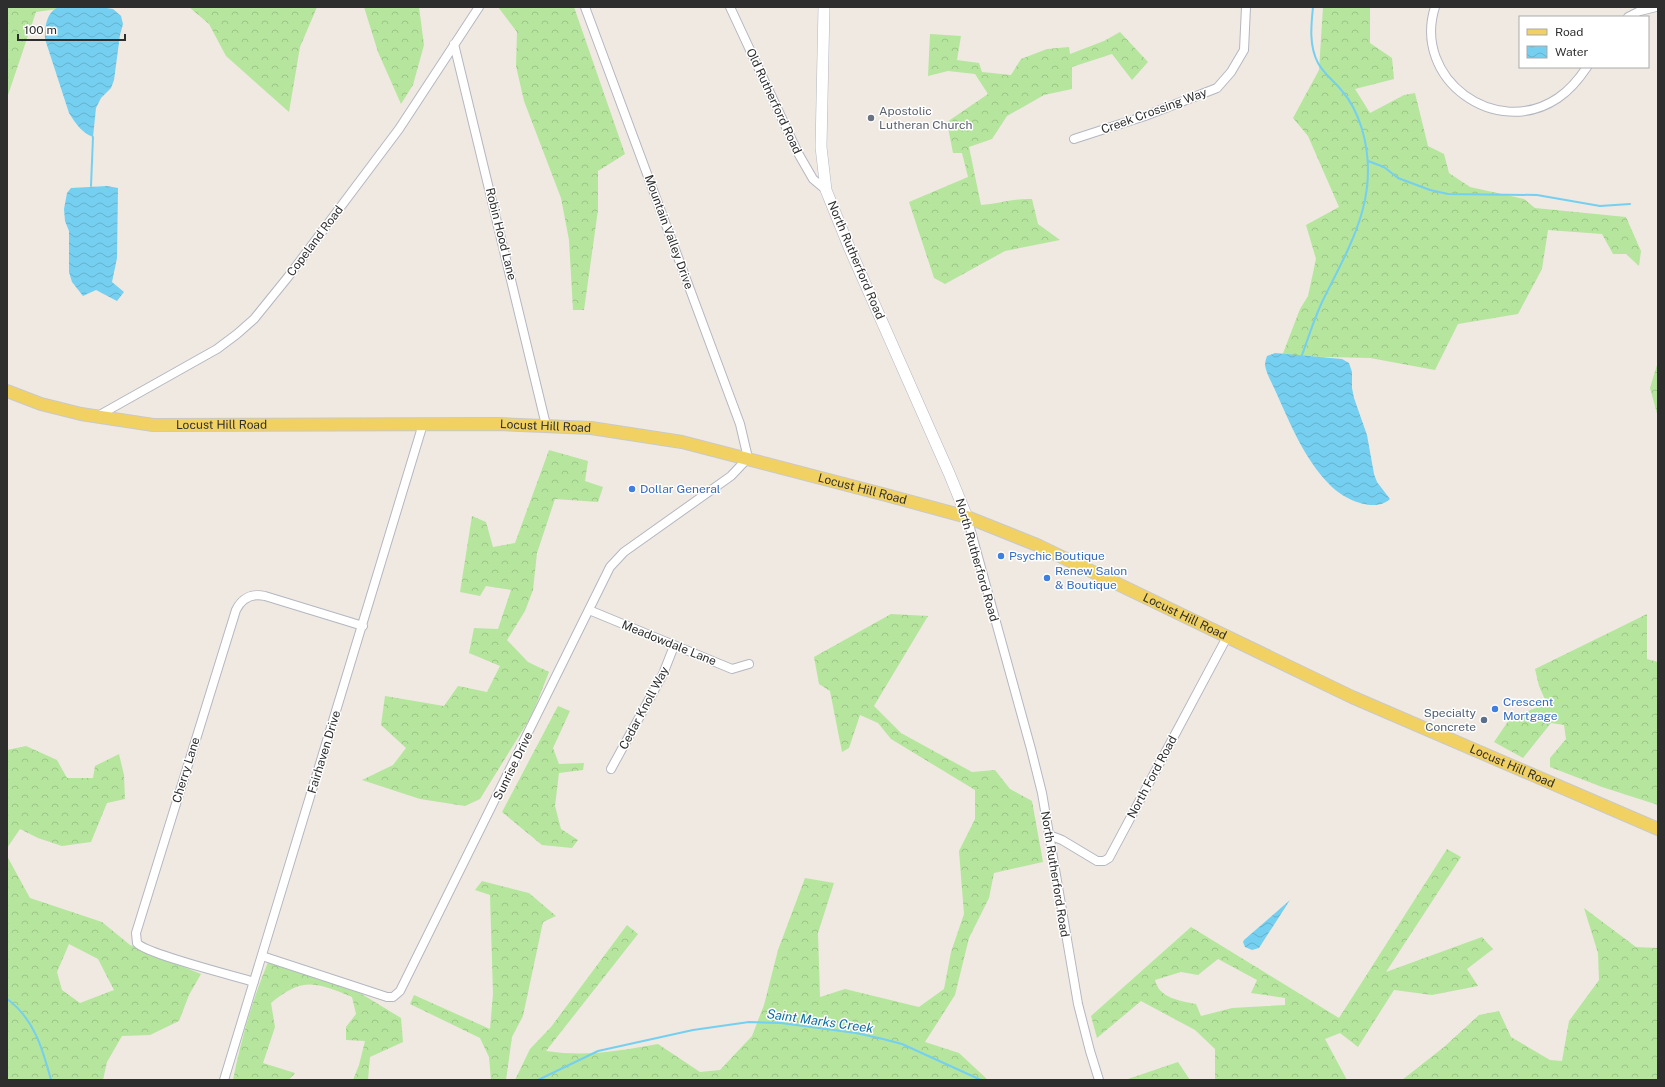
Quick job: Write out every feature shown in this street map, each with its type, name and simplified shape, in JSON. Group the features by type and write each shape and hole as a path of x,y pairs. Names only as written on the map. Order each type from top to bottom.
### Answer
{"main road":[{"name":"Locust Hill Road","path":"7,391 41,404 96,417 132,423 174,426 423,424 546,425 592,428 641,435 682,442 748,458 967,517 1044,549 1352,697 1658,830"}],"street":[{"name":"Copeland Road","path":"96,417 217,349 254,319 399,129 479,7"},
{"name":"Mountain Valley Drive","path":"585,7 740,424 748,458"},
{"name":"Old Rutherford Road","path":"730,7 798,153 813,179 826,190"},
{"name":"North Rutherford Road","path":"824,7 821,147 826,190 967,517 1032,749 1050,835 1078,1004 1090,1052 1099,1080"},
{"name":"Creek Crossing Way","path":"1074,138 1145,116 1217,88 1231,72 1244,50 1246,7"},
{"path":"1435,7 1432,21 1432,37 1439,66 1448,80 1459,91 1479,104 1494,109 1511,112 1537,108 1558,98 1567,91 1586,68"},
{"path":"1630,16 1640,11 1656,7"},
{"name":"Robin Hood Lane","path":"454,44 546,425"},
{"name":"Fairhaven Drive","path":"224,1080 363,626 423,424"},
{"name":"Sunrise Drive","path":"262,956 387,997 393,996 400,991 607,574 616,559 731,476 748,458"},
{"name":"Cherry Lane","path":"254,982 144,949 137,943 136,933 157,862 236,610 240,602 253,595 265,596 363,626"},
{"name":"Meadowdale Lane","path":"589,610 732,669 749,664"},
{"name":"North Ford Road","path":"1050,835 1062,840 1097,861 1104,861 1109,858 1227,637"},
{"name":"Cedar Knoll Way","path":"611,769 663,674 674,646"}],"green space":[{"path":"7,7 72,7 36,12 7,98"},
{"path":"189,7 317,7 300,47 289,112 226,56 209,24"},
{"path":"364,7 419,7 424,45 413,85 401,104 378,52"},
{"path":"498,7 574,7 625,154 598,171 598,210 584,310 573,310 569,240 561,198 524,101 516,66 517,32"},
{"path":"1323,7 1370,7 1370,43 1392,58 1394,79 1355,89 1370,113 1404,95 1415,93 1428,146 1444,154 1449,173 1470,187 1524,199 1535,208 1626,217 1641,251 1639,266 1626,254 1613,254 1602,234 1548,230 1542,269 1518,314 1458,324 1435,370 1370,358 1282,356 1300,309 1308,296 1316,259 1306,225 1339,207 1308,136 1293,118 1319,70"},
{"path":"1120,32 1148,62 1132,80 1112,54 1072,67 1072,89 1044,95 1007,116 992,139 969,147 981,205 1019,199 1032,199 1038,224 1060,240 1005,251 945,284 934,278 909,202 968,177 962,153 953,153 947,122 988,94 975,74 948,71 928,76 930,34 961,36 957,60 979,63 982,72 1011,75 1021,59 1047,49 1069,47 1070,54 1104,41"},
{"path":"1658,365 1658,417 1650,388"},
{"path":"549,450 588,461 585,481 603,487 598,502 555,499 537,553 533,590 525,611 507,640 528,662 549,672 532,715 480,799 465,806 420,799 362,780 393,765 406,748 381,725 385,696 444,706 458,686 487,692 500,666 469,653 474,628 498,629 511,590 486,586 480,596 460,592 472,516 486,522 493,547 515,543"},
{"path":"891,614 928,616 874,706 901,733 972,772 995,770 1010,789 1032,801 1043,862 994,873 989,898 969,938 955,995 925,1042 959,1053 988,1080 515,1080 530,1049 551,1027 627,925 638,934 546,1051 560,1053 588,1053 616,1051 658,1044 700,1072 720,1070 752,1036 764,1005 778,950 805,878 834,883 818,933 820,997 845,989 919,1007 944,989 951,952 964,914 959,851 975,819 975,790 891,739 878,723 860,715 849,748 842,752 830,691 819,684 814,657"},
{"path":"1647,614 1647,659 1658,662 1658,805 1602,787 1550,767 1550,758 1566,739 1564,725 1551,723 1523,758 1494,742 1511,717 1547,704 1539,686 1535,669"},
{"path":"558,706 570,711 553,748 559,764 584,763 583,770 559,773 555,806 561,829 578,840 572,848 542,845 502,812"},
{"path":"26,746 57,760 67,778 93,778 95,766 119,754 124,775 125,799 107,803 91,842 62,846 38,838 20,829 7,848 7,750"},
{"path":"1447,849 1461,857 1386,972 1482,937 1493,949 1467,969 1478,986 1432,995 1394,990 1358,1047 1340,1033 1325,1039 1347,1080 1215,1080 1215,1049 1195,1030 1141,1001 1097,1038 1091,1016 1191,927 1339,1018","holes":["1218,959 1257,980 1251,993 1285,998 1285,1005 1232,1008 1201,1016 1196,1004 1171,998 1161,991 1155,980 1181,972 1198,975"]},
{"path":"7,856 30,898 102,922 130,945 201,974 189,995 179,1021 150,1035 122,1036 107,1062 103,1080 7,1080","holes":["69,944 98,959 114,990 80,1003 62,990 57,972"]},
{"path":"482,881 529,893 556,916 543,922 523,1016 512,1037 506,1080 491,1080 489,1057 480,1038 410,1004 414,995 490,1029 493,994 490,895 475,890"},
{"path":"1584,908 1636,947 1658,948 1658,1080 1402,1080 1444,1047 1479,1015 1499,1011 1511,1037 1550,1060 1562,1061 1569,1021 1599,980 1598,953"},
{"path":"268,962 360,993 401,1018 403,1042 370,1057 368,1080 353,1080 359,1065 365,1041 346,1040 346,1027 356,1014 352,997 319,985 301,986 292,989 271,1003 275,1027 263,1063 295,1073 289,1080 233,1080 248,1021"},
{"path":"1178,1062 1190,1080 1125,1080"}],"water":[{"path":"59,7 100,7 113,9 121,16 123,24 120,35 114,80 111,88 101,98 96,108 93,137 82,130 69,113 45,39 47,20 51,12"},
{"path":"107,186 118,188 117,258 112,282 124,292 117,301 96,290 83,296 72,282 69,272 69,231 65,221 64,209 67,193 71,188"},
{"path":"1275,353 1342,359 1349,363 1352,372 1352,388 1354,398 1367,435 1374,474 1377,482 1390,499 1376,505 1367,505 1358,502 1335,490 1321,475 1298,440 1267,371 1265,362 1267,356"},
{"path":"1290,900 1259,948 1252,950 1245,947 1243,942 1244,940"}],"waterway":[{"path":"1302,355 1315,319 1361,217 1366,196 1368,175 1367,153 1362,129 1356,114 1345,95 1323,71 1313,50 1311,36 1313,7"},
{"path":"91,186 93,137"},
{"path":"1368,161 1384,167 1398,178 1430,190 1448,194 1537,195 1600,206 1630,204"},
{"path":"7,999 24,1015 31,1025 41,1046 51,1080"},
{"name":"Saint Marks Creek","path":"538,1080 598,1051 693,1030 749,1022 781,1023 856,1033 883,1039 902,1044 981,1080"}],"place":[{"name":"Apostolic Lutheran Church","path":"871,118"},
{"name":"Dollar General","path":"632,489"},
{"name":"Psychic Boutique","path":"1001,556"},
{"name":"Renew Salon & Boutique","path":"1047,578"},
{"name":"Crescent Mortgage","path":"1495,709"},
{"name":"Specialty Concrete","path":"1484,720"}]}
